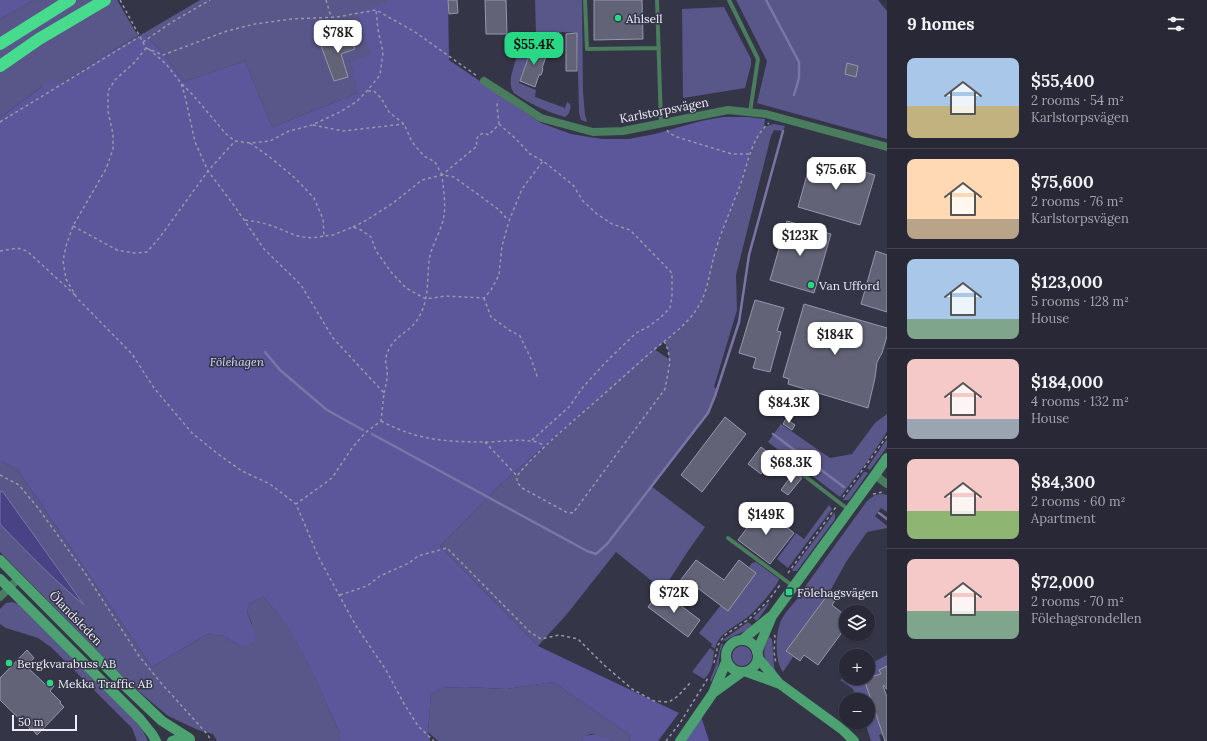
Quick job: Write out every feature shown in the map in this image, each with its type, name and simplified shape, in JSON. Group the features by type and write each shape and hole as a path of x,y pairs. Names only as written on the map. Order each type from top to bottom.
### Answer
{"highway":[{"path":"0,42 70,0"},
{"path":"0,66 39,39 105,0"},
{"path":"0,75 39,39"}],"main road":[{"path":"680,741 713,693 726,662 725,657 728,646 737,640 742,640 763,628 887,458"},
{"name":"Ölandsleden","path":"0,560 125,686 162,721 192,740"},
{"path":"0,579 8,589 140,719 156,741"},
{"path":"713,693 754,667 763,628"},
{"path":"742,640 752,644 758,655 780,684 843,730 854,741"},
{"path":"726,662 733,670 744,672 780,684"},
{"name":"Ölandsleden","path":"172,741 182,738 192,740"}],"street":[{"name":"Karlstorpsvägen","path":"484,81 541,118 593,132 623,131 728,110 776,117 887,146"},
{"path":"876,475 887,484"},
{"path":"0,597 19,578"}],"lane":[{"path":"585,0 587,48 659,48"},
{"path":"657,0 662,123"},
{"path":"730,0 758,59 750,112"},
{"path":"784,460 849,510"},
{"path":"728,538 793,586"}],"path":[{"path":"120,0 146,48 163,55 227,31 255,24 292,19 337,17 376,10 415,32 484,81"},
{"path":"143,42 172,22 210,0"},
{"path":"326,0 331,17"},
{"path":"149,49 166,64 226,134 235,141 250,143 270,141 289,131 312,125 340,112 356,102 380,75 383,52 378,30 376,10"},
{"path":"0,122 139,36"},
{"path":"77,298 66,279 63,261 66,246 74,226 106,169 113,149 113,134 108,111 108,91 115,80 135,62 146,48"},
{"path":"181,83 194,142 208,171 245,220 264,249 301,286 333,338 384,393"},
{"path":"296,504 332,478 352,448 365,433 381,421 387,377 385,358 398,336 412,327 421,315 428,287 429,260 444,214 442,175 435,162 424,156 412,142 404,124 389,112 381,98 374,91 367,91"},
{"path":"502,93 497,106 499,124 530,154 543,161 573,185 583,201 597,214 612,224 630,230 672,273 672,295 670,308 648,327 636,333 583,387 569,407 531,441"},
{"path":"664,341 668,350 670,362 665,390 573,513 566,512 522,488 517,482 517,476 545,446 664,341 687,322 697,310 702,300 721,235 740,186 752,146 764,127 776,117"},
{"path":"662,123 669,133 677,137 732,154 750,154"},
{"path":"312,125 343,131 404,124"},
{"path":"442,175 477,146 476,140 479,135 484,133 489,135 499,124"},
{"path":"74,226 118,250 134,253 147,252 160,237 208,171 235,141"},
{"path":"250,143 295,178 314,198 323,219 324,236"},
{"path":"484,298 491,290 499,275 502,246 509,221 522,189 543,161"},
{"path":"245,220 267,224 291,235 313,239 333,235 365,221 422,180 442,175 454,177 498,209 509,221"},
{"path":"353,227 361,230 371,237 376,251 391,272 406,288 426,299 445,296 484,298"},
{"path":"0,251 17,248 27,251 77,298 132,354 154,388 192,433 242,471 270,484 296,504 319,558 356,626 386,670 418,726 434,741"},
{"path":"484,298 490,317 520,336 532,361 538,379"},
{"path":"381,421 398,430 422,438 447,442 531,441 545,446"},
{"path":"714,663 718,645 725,635 750,619 768,601 887,436"},
{"path":"485,442 517,476"},
{"path":"0,475 19,485 38,508 85,573 139,656 208,735 211,741"},
{"path":"339,595 367,586 380,576 409,563 418,556 447,548 530,632 541,639 558,635 578,639 632,690 654,700 669,702 678,696 690,683"},
{"path":"750,619 775,636 774,652 776,666"},
{"path":"666,741 710,676"}],"shaded area":[{"path":"34,0 117,0 138,36 103,56 62,84 41,87 0,118 0,19"},
{"path":"200,0 388,1 358,93 272,127 245,61 183,82 167,58 144,33"},
{"path":"535,0 582,0 583,92 587,122 581,120 579,113 577,33 562,32 552,35 551,51 533,45 519,83 536,90 535,97 565,108 567,102 570,104 570,111 567,116 565,117 558,115 539,107 520,97 512,90 511,78 520,50 527,37 536,34"},
{"path":"736,0 878,0 887,11 887,139 757,103 767,61"},
{"path":"724,7 751,59 751,65 745,88 683,98 682,9"},
{"path":"774,124 785,126 783,131 774,130 771,136 736,275 737,310 714,387 717,389 708,413 651,486 705,527 663,590 616,552 567,614 538,646 440,546 503,482 654,349 669,359 668,350 664,341 687,322 721,235 729,219 753,146 764,127"},
{"path":"887,414 887,431 885,435 867,462 840,497 768,442 781,424 830,458 852,454 875,423"},
{"path":"887,439 887,447 870,470 867,468"},
{"path":"0,461 17,469 152,667 207,634 223,636 239,645 252,624 247,612 249,604 263,597 276,611 298,643 340,733 340,741 217,741 213,734 198,730 168,716 130,684 0,552"},
{"path":"864,472 868,473 849,500 843,500"},
{"path":"0,491 3,492 84,605 51,576 0,524"},
{"path":"875,495 887,495 887,512 881,508 875,516 887,526 887,528 867,532 846,562 829,593 786,651 793,657 783,672 780,667 777,653 777,637 780,622 867,501"},
{"path":"829,505 832,509 788,568 777,559 796,533 804,539"},
{"path":"835,512 835,519 797,571 793,571 792,570"},
{"path":"756,562 779,579 778,582 754,611 720,638 715,649 711,646 712,644 699,633 721,605 728,610 756,573 749,567 752,563"},
{"path":"12,602 18,604 134,719 148,741 137,741 132,728 52,648 38,638 6,628 0,624 0,609 6,603"},
{"path":"768,603 769,604 757,621 753,618"},
{"path":"748,622 753,626 725,641 723,640"},
{"path":"769,637 772,639 776,673 766,660 764,653"},
{"path":"721,644 723,644 720,652 718,667 711,682 710,680 716,665"},
{"path":"742,646 749,649 752,656 749,663 742,666 735,663 732,656 735,649"},
{"path":"710,648 714,651 713,663 709,674 704,679 692,672"},
{"path":"887,655 887,666 879,670 881,674 875,676 875,661"},
{"path":"553,682 630,735 629,741 613,741 590,734 582,741 438,741 428,732 431,694 441,688 465,687 507,689"},
{"path":"847,685 866,685 869,693 854,693 853,689"},
{"path":"875,711 883,734 879,735 881,741 871,741 867,729 875,729"}],"green space":[{"path":"0,0 34,0 0,19"},
{"name":"Fölehagen","path":"387,0 448,0 449,60 541,123 571,134 602,139 629,139 723,117 765,119 764,127 753,146 729,219 721,235 702,300 697,310 687,322 503,482 440,546 538,646 679,713 658,741 629,741 630,735 553,682 507,689 465,687 441,688 431,694 428,732 430,741 340,741 340,733 307,661 287,626 263,597 249,604 247,612 257,639 246,646 239,645 223,636 207,634 152,667 17,469 0,461 0,118 52,79 62,84 103,56 144,33 167,58 183,82 245,61 272,127 358,93 351,62 371,54 357,13 387,2"},
{"path":"700,713 709,741 680,741"},
{"path":"596,734 611,741 582,741 585,736"}],"building":[{"path":"448,0 457,0 458,13 449,14"},
{"path":"485,0 506,0 507,34 486,34"},
{"name":"Ahlsell","path":"594,0 642,0 643,39 594,40"},
{"path":"353,31 357,42 353,44 355,49 341,54 348,77 334,81 320,43"},
{"path":"577,33 577,71 566,71 566,34"},
{"path":"533,45 548,51 541,75 539,75 535,87 520,81"},
{"path":"847,63 858,66 856,77 845,74"},
{"path":"812,157 875,175 860,225 798,207"},
{"path":"787,221 831,234 814,293 770,280"},
{"path":"876,251 887,255 887,312 861,304"},
{"path":"755,300 784,308 777,331 781,332 770,372 753,368 756,358 739,353"},
{"path":"804,304 887,328 887,336 882,353 877,362 868,408 788,384 789,379 783,377"},
{"path":"725,417 746,434 702,492 681,475"},
{"path":"786,419 795,425 792,430 783,424"},
{"path":"761,447 774,457 761,474 748,464"},
{"path":"794,472 802,478 788,495 781,490"},
{"path":"762,508 794,533 770,564 738,540"},
{"path":"696,560 724,580 739,560 756,573 728,611 695,586 689,595 676,586"},
{"path":"660,590 700,620 688,637 648,607"},
{"path":"829,593 836,599 832,605 839,610 839,636 818,665 804,655 800,661 786,651"},
{"path":"27,650 34,658 26,666 46,685 50,681 54,686 50,691 64,707 37,735 0,700 0,678"},
{"path":"887,666 887,689 884,685 883,686 887,697 887,741 885,741 875,711 875,693 869,693 866,685 875,685 875,676 881,674 879,670"}],"waterway":[{"path":"766,0 799,62 799,78 794,95"},
{"path":"372,434 587,551 596,554 607,544 708,413 739,322 749,255 783,131"},
{"path":"265,352 280,370 327,410 363,430"},
{"path":"773,434 844,487"},
{"path":"879,513 887,519"}],"place":[{"name":"Ahlsell","path":"618,18"},
{"name":"Van Ufford","path":"811,285"},
{"name":"Fölehagsvägen","path":"789,592"},
{"name":"Bergkvarabuss AB","path":"9,663"},
{"name":"Mekka Traffic AB","path":"50,683"}]}
